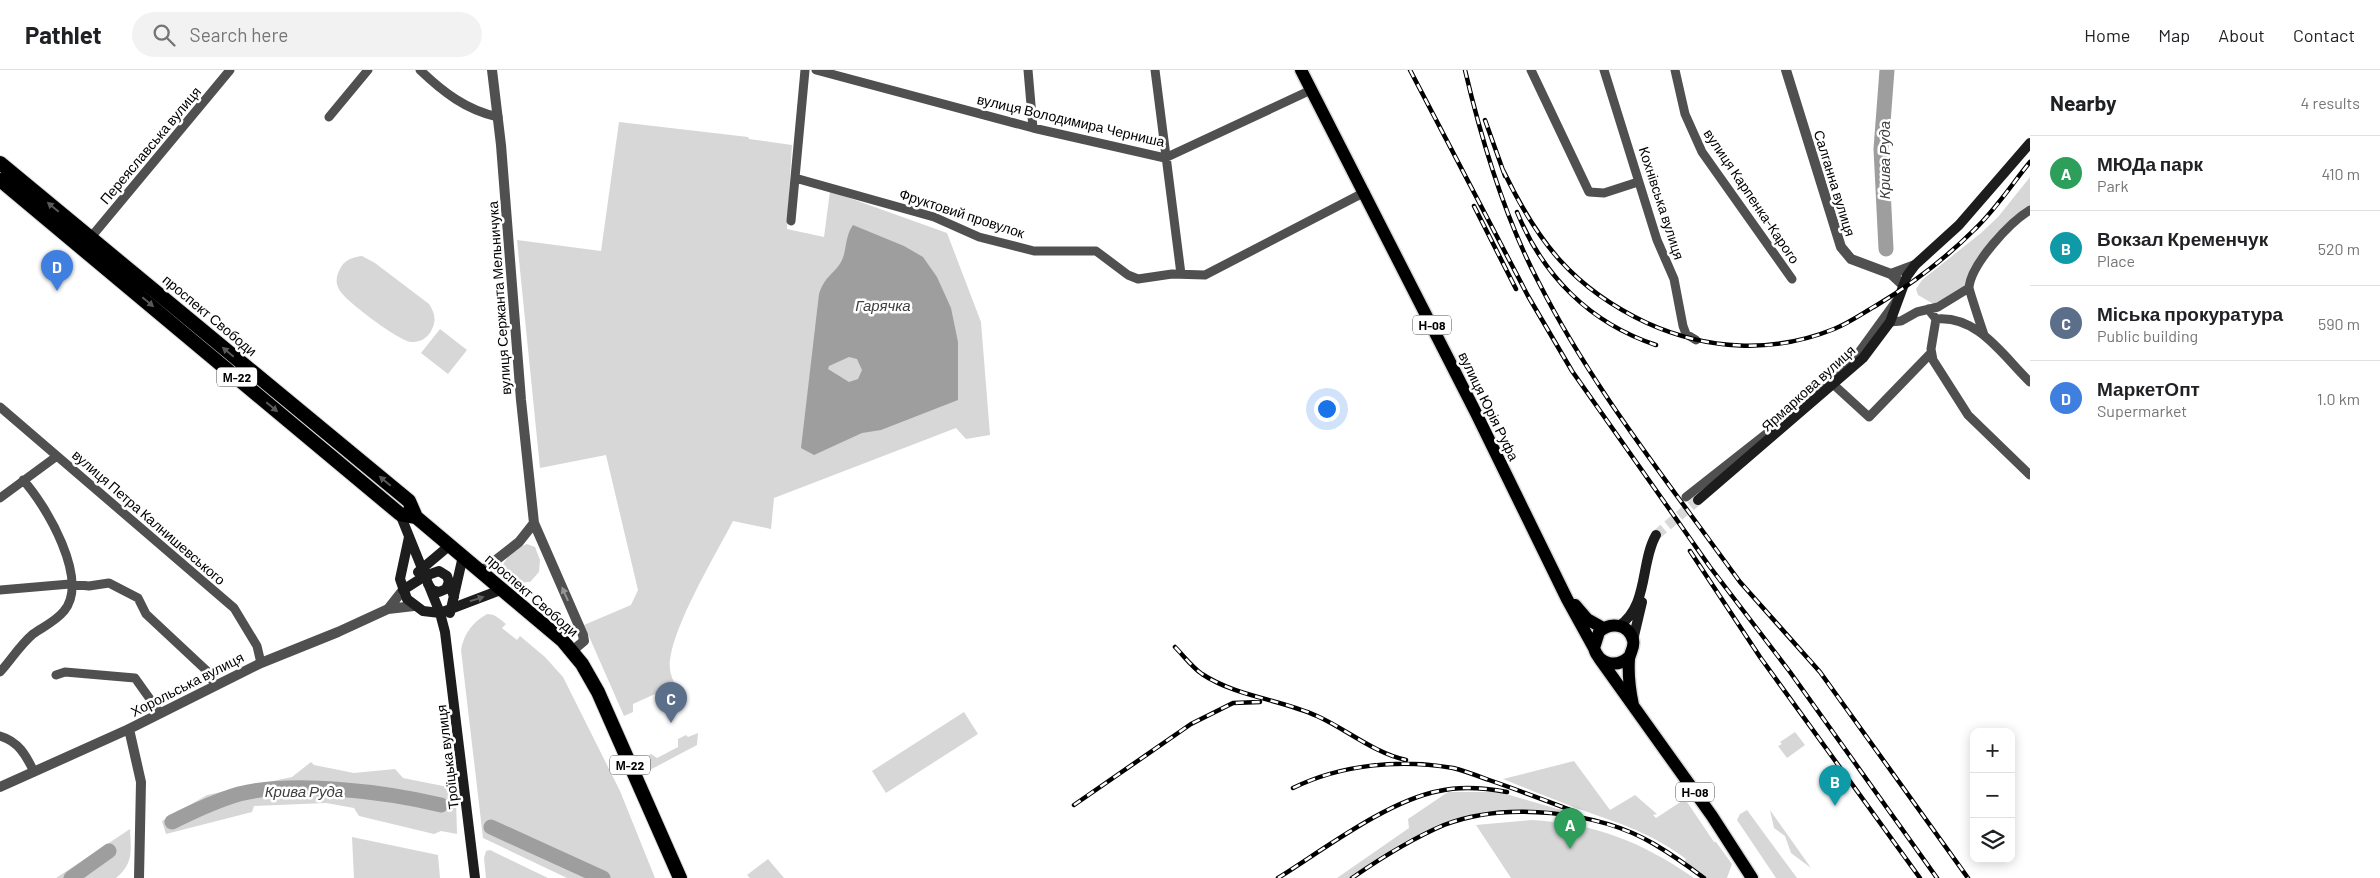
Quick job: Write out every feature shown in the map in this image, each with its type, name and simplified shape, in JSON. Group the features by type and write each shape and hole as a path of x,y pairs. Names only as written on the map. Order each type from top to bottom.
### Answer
{"highway":[{"name":"проспект Свободи","path":"0,163 86,243 400,514 416,517"},
{"name":"проспект Свободи","path":"0,180 86,243 409,501 416,517 563,641 572,651 598,692 680,878"}],"main road":[{"name":"вулиця Юрія Руфа","path":"1301,70 1365,192 1586,637 1634,708 1712,816 1752,878"},
{"name":"Ярмаркова вулиця","path":"1698,500 1834,385 1871,349 1890,322 1901,296 1903,285 1915,265 1959,225 2030,143"},
{"path":"400,514 427,575 446,632"},
{"path":"407,529 409,540 400,579 407,599 414,606 429,612 440,613 503,589"},
{"path":"1634,708 1629,657 1633,648 1633,640 1642,605 1642,588 1647,556 1656,535"},
{"path":"403,590 427,575 450,545"},
{"path":"446,632 463,556"},
{"path":"427,575 443,572 454,598"},
{"path":"427,575 432,590 439,592 446,589 448,582"},
{"name":"Н-08","path":"1558,582 1587,619 1603,628"},
{"path":"1619,626 1633,611 1642,588"},
{"path":"1629,657 1618,664 1611,664 1597,653 1596,637 1603,628 1619,626 1628,631 1633,640"},
{"name":"Троїцька вулиця","path":"446,632 475,878"}],"street":[{"name":"Переяславська вулиця","path":"86,243 230,70"},
{"path":"329,117 368,70"},
{"path":"420,70 439,88 461,104 481,113 498,117"},
{"name":"вулиця Сержанта Мельничука","path":"492,70 498,117 521,400 534,523 583,635 584,641 572,651"},
{"path":"791,221 805,70"},
{"name":"вулиця Володимира Черниша","path":"816,70 1033,128 1165,158 1311,90"},
{"path":"1028,70 1033,128"},
{"path":"1155,70 1181,274"},
{"path":"1531,70 1589,192 1604,193 1638,182"},
{"name":"Кохнівська вулиця","path":"1604,70 1657,240 1674,279 1683,326 1686,334 1696,340"},
{"name":"вулиця Карпенка-Карого","path":"1675,70 1686,114 1702,152 1792,279"},
{"name":"Салганна вулиця","path":"1786,70 1841,247 1846,255 1857,263 1891,274 1903,285"},
{"name":"Фруктовий провулок","path":"795,178 934,217 979,236 1034,251 1096,251 1128,275 1138,279 1181,274 1205,275 1228,265 1365,192"},
{"path":"1890,322 1901,321 1917,312 1938,307 1969,288 1980,260 2020,216 2030,210"},
{"path":"1891,274 1915,265"},
{"path":"1969,288 1984,334"},
{"path":"1686,497 1759,440 1860,351 1901,296"},
{"path":"1928,309 1936,319 1931,353 1933,360 1968,415 2030,475"},
{"path":"1936,319 1950,317 1965,322 1984,334 2030,382"},
{"path":"1834,385 1869,417 1931,353"},
{"name":"вулиця Петра Калнишевського","path":"0,407 234,608 257,646 261,662"},
{"path":"0,498 57,456"},
{"path":"0,672 32,635 64,611 72,595 70,566 62,542 34,492 24,480"},
{"path":"482,571 519,542 534,523"},
{"path":"0,590 70,584 89,586 109,583 138,598 146,614 207,671 215,685"},
{"path":"388,609 403,590"},
{"path":"388,609 414,606"},
{"name":"Хорольська вулиця","path":"0,787 129,729 261,662 338,632 388,609"},
{"path":"56,675 66,672 135,678 160,713"},
{"path":"129,729 141,782 140,878"},
{"path":"0,736 10,739 25,753 34,772"}],"shaded area":[{"path":"619,122 748,137 749,139 792,145 787,229 824,237 830,191 947,233 981,322 990,435 966,439 956,428 774,498 771,529 733,521 682,620 674,642 670,660 671,674 679,691 661,700 655,694 633,704 633,712 624,716 584,625 631,605 638,590 606,455 540,468 517,240 601,251"},
{"path":"2030,177 2030,208 2001,235 1966,288 1937,306 1918,295 1916,289 1922,280 1998,217"},
{"path":"362,256 375,263 429,304 435,319 431,332 426,337 414,342 405,340 374,320 340,291 337,286 337,280 342,266 355,257"},
{"path":"440,329 467,350 448,374 421,353"},
{"path":"527,544 535,547 540,560 539,572 530,582 513,583 502,574 503,564 513,552"},
{"path":"487,614 502,620 506,624 502,628 517,640 520,636 545,657 563,677 620,791 655,878 567,878 483,838 461,650 464,638 470,629"},
{"path":"964,712 978,734 886,793 872,771"},
{"path":"1795,732 1805,745 1787,758 1778,746 1782,744 1780,742"},
{"path":"698,733 697,745 648,771 643,758 651,754 657,758 678,747 678,739 686,735 688,737"},
{"path":"1574,761 1610,810 1635,795 1657,814 1653,815 1656,818 1685,799 1714,842 1716,842 1732,864 1727,878 1707,878 1684,862 1686,859 1675,851 1641,832 1503,779"},
{"path":"311,762 314,765 354,773 395,769 403,778 453,788 456,799 457,834 441,831 434,834 359,816 354,808 326,803 254,806 252,812 166,834 162,821 207,795 292,777"},
{"path":"1448,792 1499,792 1568,812 1513,811 1451,821 1400,844 1352,878 1337,878 1409,828 1408,819"},
{"path":"1747,810 1797,878 1776,878 1737,820 1740,814"},
{"path":"1770,810 1811,868 1791,853 1785,836 1774,828"},
{"path":"1531,820 1576,825 1617,837 1656,854 1694,878 1511,878 1476,825"},
{"path":"130,829 131,850 129,861 116,878 56,878"},
{"path":"352,837 438,855 440,878 354,878"},
{"path":"490,850 548,878 486,878 484,858 486,851"},
{"path":"768,859 784,878 750,878 747,875"}],"water":[{"name":"Гарячка","path":"853,225 904,246 923,257 937,277 951,308 958,342 958,400 881,430 862,433 814,455 801,448 819,294 824,282 842,260 850,229","holes":["849,357 857,359 862,370 858,379 849,382 828,369 829,366"]}],"waterway":[{"name":"Крива Руда","path":"1886,249 1881,149 1887,70"},
{"name":"Крива Руда","path":"172,822 205,806 239,794 286,788 340,789 368,792 441,805"},
{"name":"Крива Руда","path":"491,827 603,878"},
{"name":"Крива Руда","path":"71,878 109,851"}],"tunnel":[{"path":"1656,535 1698,500"}],"railway":[{"path":"1410,70 1528,296 1572,371 1710,567 1790,672 1937,878"},
{"path":"1465,70 1486,150 1515,231 1538,281 1578,352 1622,420 1740,582 1820,672 1968,878"},
{"path":"1485,120 1505,176"},
{"path":"1503,170 1516,196 1544,241 1560,261 1598,295 1647,323 1670,332 1693,339 1740,346 1787,342 1811,337 1845,324 1890,297 1928,270 1964,240 1997,205 2030,162"},
{"path":"1474,206 1516,289"},
{"path":"1517,212 1540,257 1571,294 1610,324 1632,336 1656,345"},
{"path":"1690,551 1760,657 1920,878"},
{"path":"1175,647 1198,671 1215,682 1244,693 1303,710 1328,721 1383,752 1406,760"},
{"path":"1074,805 1191,724 1233,703 1260,702"},
{"path":"1293,788 1331,773 1351,769 1392,764 1433,765 1467,772 1576,812"},
{"path":"1278,878 1356,828 1419,796 1456,788 1507,792"},
{"path":"1352,878 1396,849 1444,825 1495,813 1522,812 1551,813 1579,817 1631,833 1654,844 1704,878"}],"place":[{"name":"МаркетОпт","path":"57,291"},
{"name":"Міська прокуратура","path":"671,723"},
{"name":"Вокзал Кременчук","path":"1835,806"},
{"name":"МЮДа парк","path":"1570,849"}]}
